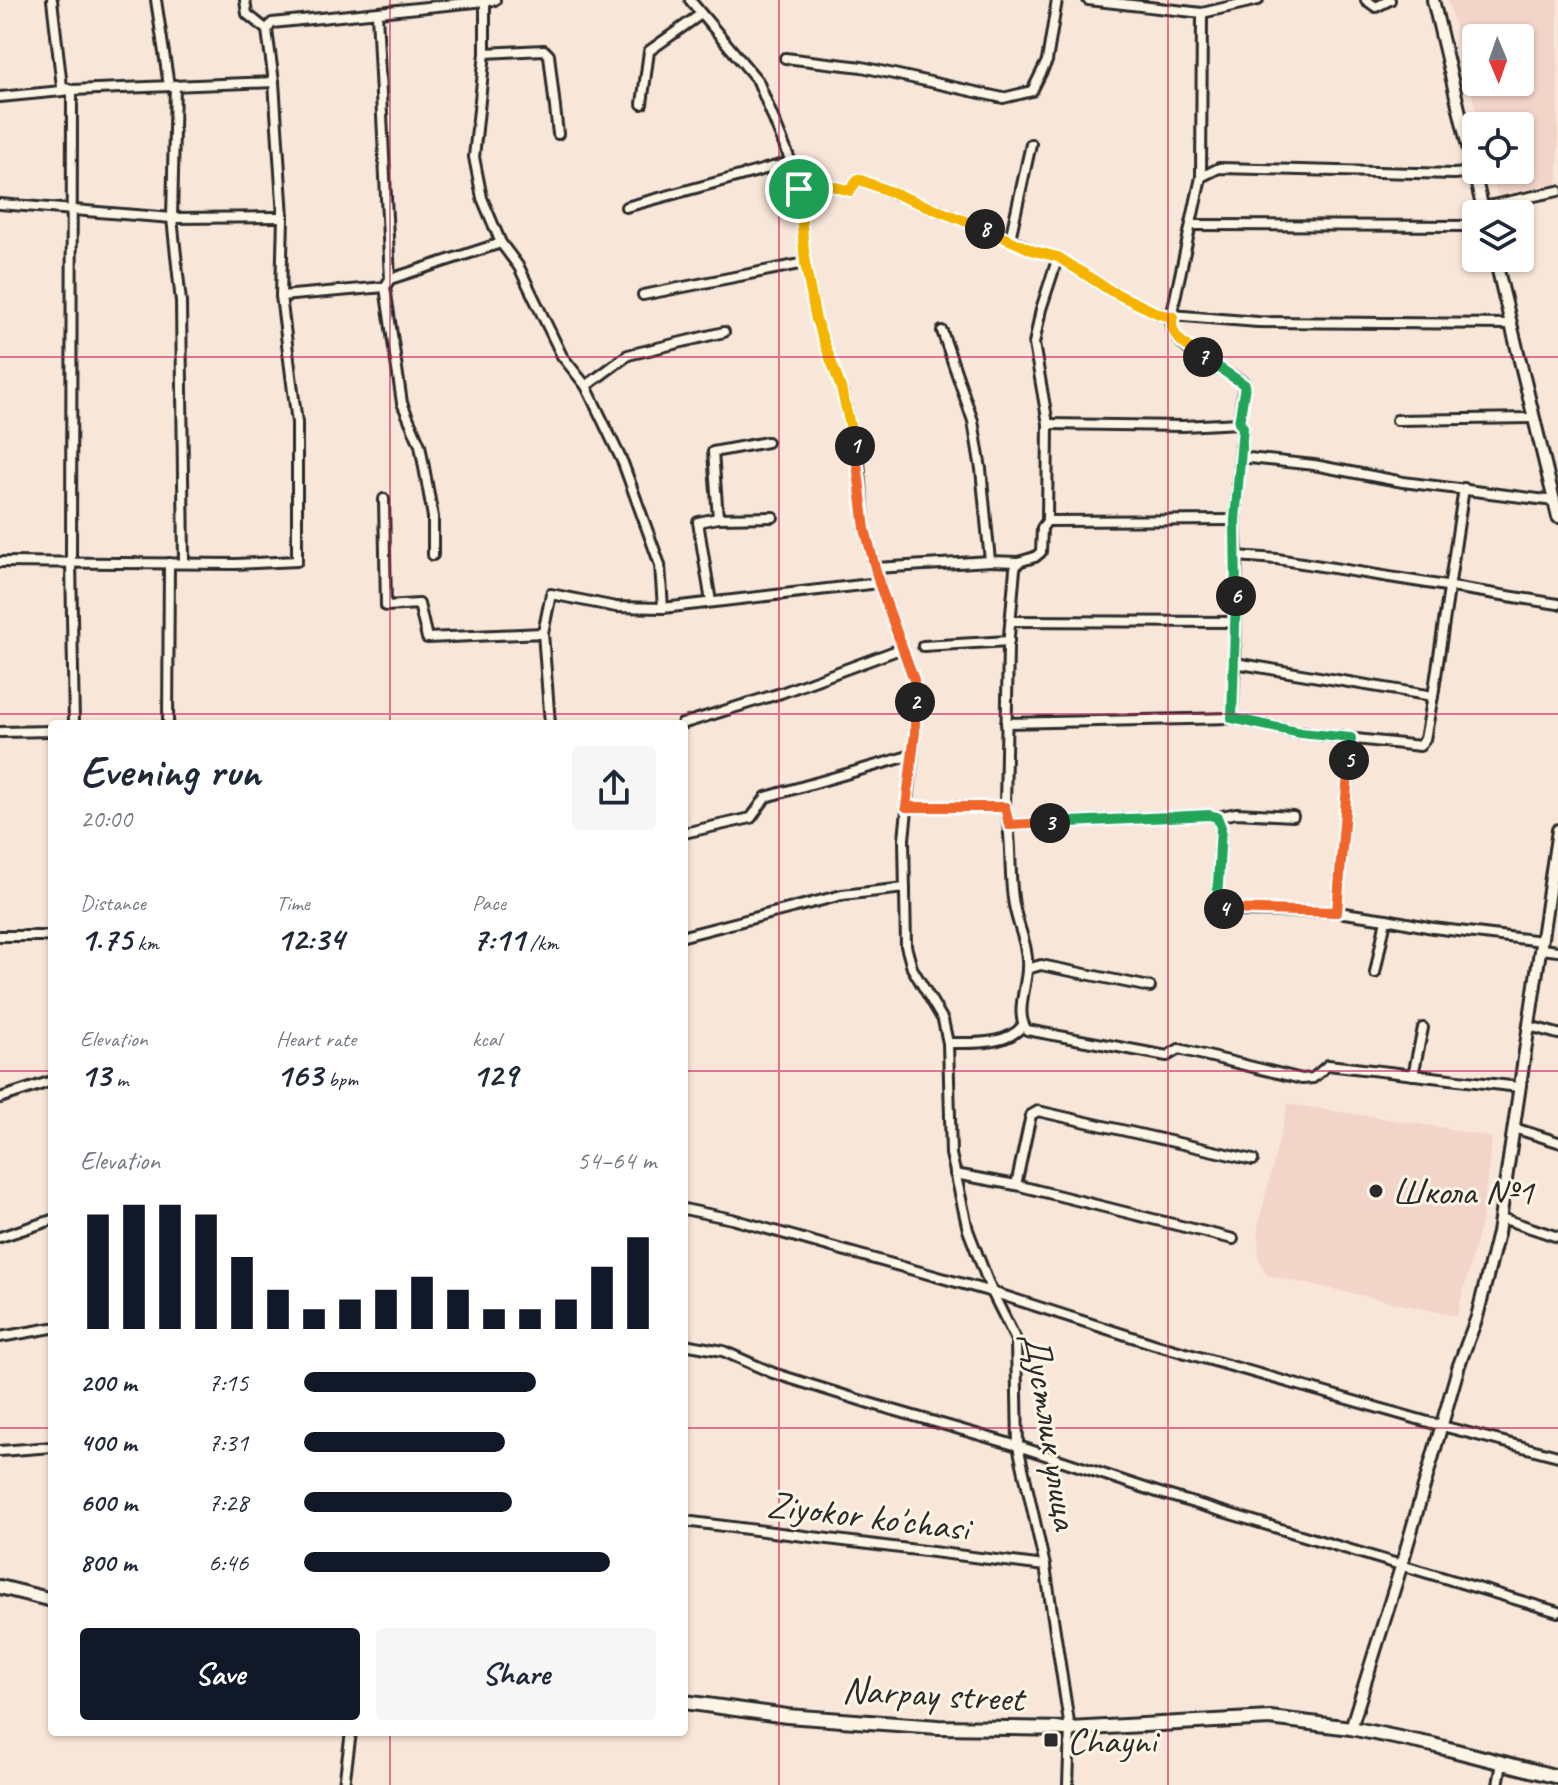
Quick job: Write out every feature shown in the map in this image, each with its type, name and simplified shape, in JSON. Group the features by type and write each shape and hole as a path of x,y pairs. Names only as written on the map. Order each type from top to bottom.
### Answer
{"main road":[{"path":"0,1587 48,1599"},
{"name":"Narpay street","path":"688,1703 787,1716 938,1727 1070,1729 1270,1718 1351,1728 1558,1777"}],"street":[{"path":"52,0 62,87 72,90"},
{"path":"156,0 172,86 172,218 181,302 184,563"},
{"path":"245,0 247,14 267,30"},
{"name":"Дустлик улица","path":"690,0 758,81 791,162 799,189 805,263 816,320 841,388 859,462 865,529 879,583 914,680 915,733 904,839 906,946 912,968 943,1020 948,1043 951,1154 968,1230 992,1292 1016,1340 1018,1446 1045,1566 1070,1729 1068,1785"},
{"path":"785,58 862,67 1003,98 1032,91 1047,61 1057,0"},
{"path":"1088,0 1202,13 1258,0"},
{"path":"1366,0 1376,7 1390,0"},
{"path":"1433,0 1462,116"},
{"path":"0,562 236,564 297,561 297,423 281,296 283,217 274,82 267,30 272,23 490,1 474,157 482,198 501,243 519,267 562,356 586,386 623,463 660,565 663,608"},
{"path":"377,13 387,283 402,403 420,445 433,517 433,555"},
{"path":"1202,13 1201,177 1172,307 1171,328 1186,346 1244,383 1235,520 1237,556 1232,718"},
{"path":"642,104 649,51 701,14"},
{"path":"485,53 544,50 549,55 558,134"},
{"path":"0,97 72,90 274,82"},
{"path":"72,90 71,562 74,720"},
{"path":"1010,239 1031,144"},
{"path":"626,207 791,162"},
{"path":"1201,177 1219,168 1462,173"},
{"path":"799,189 822,183 850,191 858,179 1034,251 1058,257 1111,291 1159,314 1173,317 1258,322 1511,324"},
{"path":"1523,200 1558,191"},
{"path":"0,204 172,218 283,217"},
{"path":"1191,225 1462,226"},
{"path":"281,296 387,283 501,243"},
{"path":"876,568 1018,562 1041,552 1042,528 1047,521 1048,424 1034,344 1041,309 1058,257"},
{"path":"643,295 805,263"},
{"path":"1498,272 1533,418 1554,479 1558,517"},
{"path":"942,331 973,421 990,561"},
{"path":"586,386 628,355 724,332"},
{"path":"1397,420 1533,418"},
{"path":"1048,424 1183,426 1239,423"},
{"path":"718,518 713,452 767,442"},
{"path":"1240,457 1554,501"},
{"path":"1006,723 1232,718 1301,733 1420,746 1425,739 1433,696 1464,488"},
{"path":"384,499 386,606 419,604 427,638 543,633"},
{"path":"711,602 698,522 718,518 773,517"},
{"path":"1047,521 1235,520"},
{"path":"1237,556 1277,559 1558,604"},
{"path":"1018,562 1009,641 1005,807 1009,825 1014,909 1027,944 1021,1016 1027,1030 1167,1056 1179,1049 1302,1079 1313,1078 1328,1065 1519,1087"},
{"path":"168,720 169,563"},
{"path":"550,720 543,633 551,594 616,607 663,608 879,583"},
{"path":"1011,621 1235,622"},
{"path":"923,646 1009,641"},
{"path":"688,722 781,693 903,648"},
{"path":"1235,663 1433,696"},
{"path":"0,732 48,731"},
{"path":"1337,912 1351,738"},
{"path":"688,832 751,818 766,797 912,755"},
{"path":"906,807 1005,807"},
{"path":"1009,825 1217,817 1236,813 1293,816"},
{"path":"1217,817 1221,827 1217,903 1222,909 1337,912 1541,945 1558,951"},
{"path":"1351,1728 1459,1365 1477,1317 1501,1218 1558,830"},
{"path":"688,935 842,895 905,888"},
{"path":"1375,973 1386,919"},
{"path":"0,936 48,936"},
{"path":"1027,969 1041,965 1150,987"},
{"path":"948,1043 1002,1040 1016,1035 1023,1025"},
{"path":"1529,1026 1558,1034"},
{"path":"1413,1075 1423,1028"},
{"path":"0,1098 48,1082"},
{"path":"1016,1185 1031,1115 1038,1111 1253,1160"},
{"path":"1514,1128 1558,1142"},
{"path":"955,1174 1016,1185 1233,1239"},
{"path":"688,1210 732,1219 992,1292 1154,1344 1558,1456"},
{"path":"1501,1218 1558,1237"},
{"path":"0,1237 48,1223"},
{"path":"0,1337 48,1329"},
{"path":"688,1345 723,1351 773,1373 841,1395 1018,1446 1157,1492 1558,1612"},
{"path":"0,1451 48,1447"},
{"name":"Ziyokor ko'chasi","path":"688,1521 1045,1566"},
{"path":"344,1785 350,1736"},
{"path":"1498,1785 1502,1763"}],"shaded area":[{"path":"1448,0 1558,0 1558,183 1497,196 1494,184 1534,184 1534,112 1476,112 1472,96 1534,96 1534,24 1462,24 1462,55"},
{"name":"Школа №1","path":"1288,1104 1492,1138 1482,1218 1457,1316 1266,1275 1259,1259 1258,1226"}],"place":[{"name":"Школа №1","path":"1376,1191"},
{"name":"Chayni","path":"1051,1740"}],"route":[{"path":"858,179 1034,251 1058,257 1111,291 1159,314 1173,317 1171,328 1186,346 1244,383 1235,520 1237,556 1232,718 1301,733 1351,738 1337,912 1222,909 1217,903 1221,827 1217,817 1209,815 1009,825 1005,807 906,807 915,733 914,680 879,583 865,529 859,462 841,388 816,320 805,263 799,189 822,183 850,191 858,179"}]}
